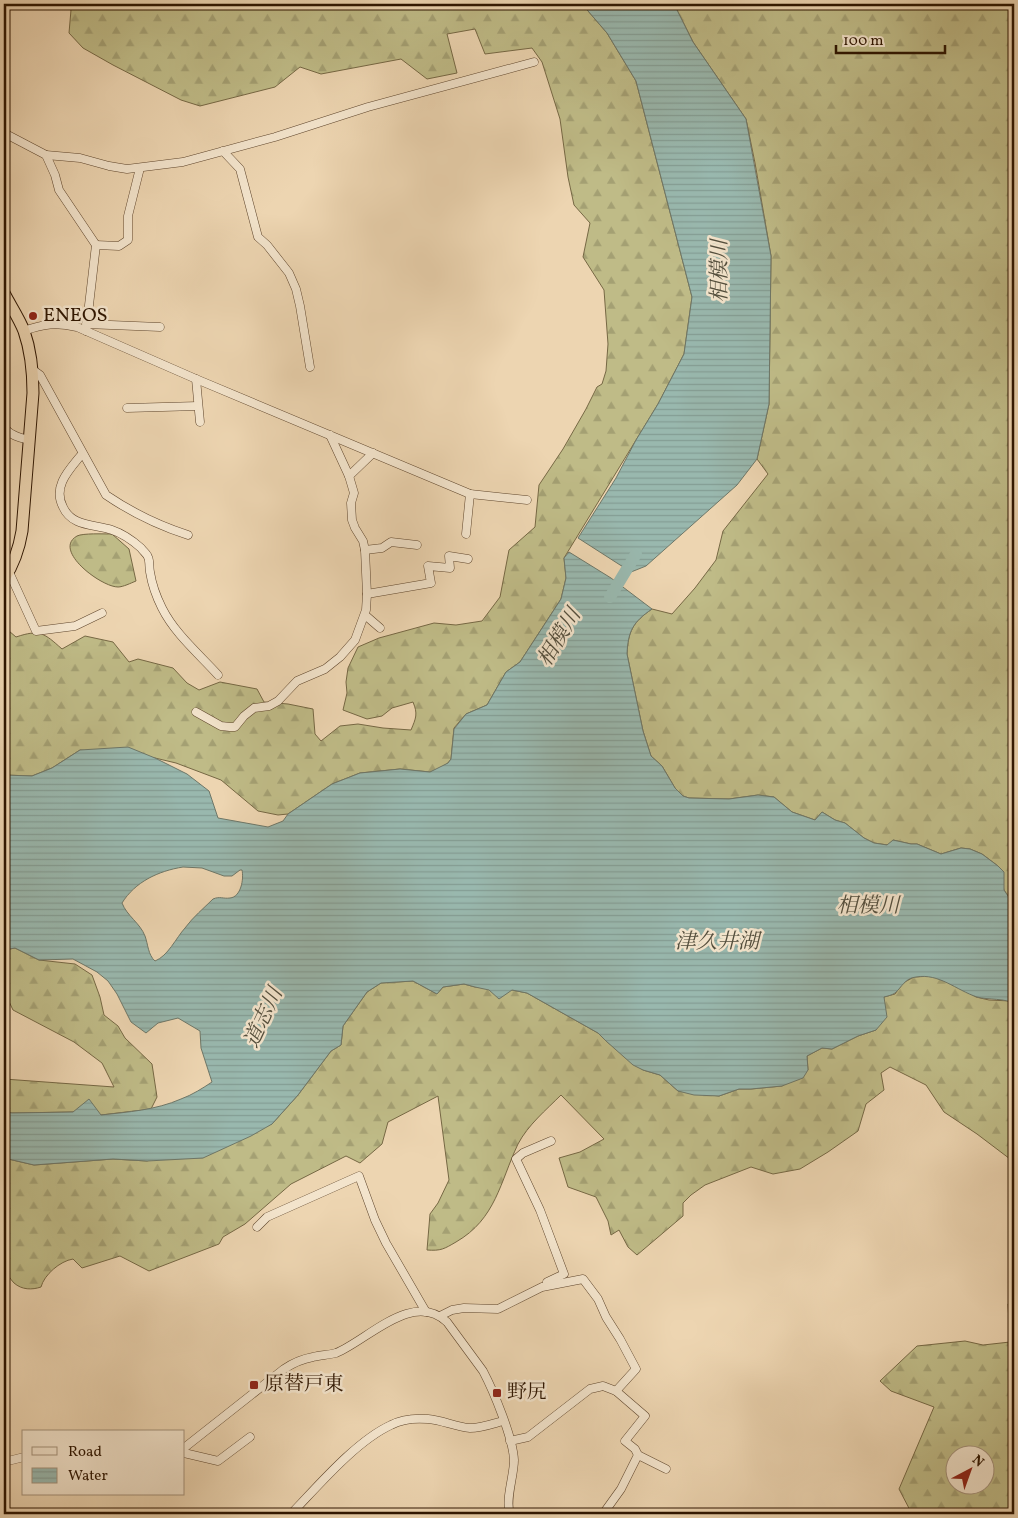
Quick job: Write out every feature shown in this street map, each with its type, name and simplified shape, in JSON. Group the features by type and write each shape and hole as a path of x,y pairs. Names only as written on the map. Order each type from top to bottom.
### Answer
{"highway":[{"path":"4,293 24,330 33,370 33,402 22,531 7,565"}],"street":[{"path":"4,133 46,155 80,158 127,169 140,168 183,162 368,107 534,62"},
{"path":"223,151 240,169 258,237 281,262 289,273 296,289 310,367"},
{"path":"46,155 55,174 59,190 96,245 86,328"},
{"path":"96,245 119,246 128,240 128,216 140,168"},
{"path":"24,330 45,324 63,324 86,328 160,327"},
{"path":"86,328 196,379 470,494 527,500"},
{"path":"33,370 40,375 106,495 125,507 175,531 188,535"},
{"path":"196,379 200,422"},
{"path":"127,408 198,406"},
{"path":"4,426 6,431 11,434 30,440"},
{"path":"196,712 221,726 235,727 254,708 269,706 278,701 297,680 325,669 340,657 355,640 364,615 368,594 365,550 363,541 354,528 352,520 351,503 354,493 330,436"},
{"path":"348,476 373,453"},
{"path":"82,454 66,474 60,486 60,498 63,508 71,517 81,523 111,530 126,536 142,550 148,557 154,591 163,610 176,629 218,675"},
{"path":"466,534 470,494"},
{"path":"365,550 382,548 391,542 417,545"},
{"path":"368,594 431,583 428,566 450,568 449,556 468,559"},
{"path":"7,565 36,631 75,626 102,613"},
{"path":"364,615 380,628"},
{"path":"542,1287 548,1281 564,1274 540,1210 516,1159 523,1153 551,1141"},
{"path":"256,1227 267,1217 359,1176 374,1220 426,1312"},
{"path":"440,1316 452,1310 464,1308 498,1309 542,1287 583,1279 598,1299 636,1370 616,1391"},
{"path":"185,1447 294,1363 334,1353 401,1315 426,1312 440,1316 455,1332 483,1371 510,1440 514,1458 509,1501 510,1514"},
{"path":"510,1440 528,1437 590,1389 603,1386 616,1391 644,1416 625,1441 635,1449 638,1455 666,1468"},
{"path":"291,1514 349,1455 376,1433 392,1424 410,1420 429,1419 469,1428 482,1427 503,1421"},
{"path":"185,1453 218,1461 250,1437"},
{"path":"603,1514 621,1489 638,1455"},
{"path":"4,1462 22,1458"}],"green space":[{"path":"61,4 582,4 607,33 636,81 692,297 684,354 658,404 564,558 566,578 561,599 520,662 506,672 487,705 466,714 454,728 451,759 439,769 430,772 400,769 360,773 332,784 288,814 278,815 258,811 221,780 176,763 155,758 80,750 52,768 32,776 4,775 4,630 9,631 16,637 31,633 41,634 51,639 62,649 85,636 113,642 129,662 138,659 173,668 187,683 199,690 220,682 257,689 264,702 313,709 315,734 321,741 340,726 358,724 411,730 416,716 413,702 392,708 382,716 367,719 343,710 347,693 348,668 358,647 379,638 434,623 456,625 482,621 500,597 509,550 535,527 539,485 563,449 597,387 602,384 606,371 608,344 604,290 583,257 590,223 574,205 560,119 542,62 532,48 485,54 475,29 447,34 457,73 427,79 401,59 321,74 300,67 275,87 200,106 181,100 83,48 69,33 71,10"},
{"path":"674,4 1014,4 1014,903 1004,890 998,866 982,854 970,849 961,848 941,854 917,844 893,840 888,845 874,843 864,838 845,823 835,820 822,812 815,820 792,812 774,797 758,795 729,799 689,798 683,796 675,788 662,766 651,756 643,731 627,654 630,633 640,618 652,609 672,614 695,588 716,560 723,531 768,474 757,459 769,404 771,256 755,163 746,119 693,42"},
{"path":"112,534 129,549 136,581 120,587 110,585 91,575 82,567 70,550 71,542 77,536"},
{"path":"15,948 39,960 75,964 92,975 104,1015 118,1026 125,1038 152,1064 157,1097 151,1109 101,1115 73,1112 4,1112 4,1079 114,1087 102,1063 74,1042 13,1010 4,991 4,950"},
{"path":"932,976 976,997 989,1000 1011,1001 1014,1004 1014,1162 944,1112 926,1085 890,1067 881,1073 884,1090 866,1104 858,1131 800,1169 773,1174 751,1167 705,1185 683,1203 683,1216 637,1255 628,1247 619,1230 611,1235 608,1221 596,1197 568,1187 559,1158 580,1152 604,1139 561,1095 522,1137 495,1199 480,1222 456,1242 439,1250 427,1250 430,1214 438,1203 449,1180 438,1096 388,1122 382,1144 360,1163 346,1156 291,1184 245,1224 223,1237 219,1244 149,1271 120,1256 82,1268 73,1259 68,1260 49,1273 41,1287 34,1289 27,1289 17,1285 4,1271 4,1158 34,1165 113,1159 147,1161 272,1124 298,1095 331,1051 341,1045 343,1026 367,992 381,983 413,981 437,994 443,987 464,984 527,993 598,1033 643,1070 660,1075 678,1091 719,1096 739,1089 782,1086 808,1070 807,1056 822,1048 832,1049 858,1036 876,1030 884,997 895,994 903,983 914,977"},
{"path":"1014,1297 1014,1514 912,1514 899,1489 934,1407 891,1391 880,1381 917,1346 965,1341 983,1345 1010,1342 1008,1304"}],"water":[{"path":"582,4 674,4 693,42 746,119 771,256 769,404 757,459 737,485 646,566 631,572 578,538 616,478 684,354 692,297 636,81 607,33"},
{"name":"津久井湖","path":"569,552 611,578 652,609 640,618 630,633 627,654 643,731 651,756 662,766 675,788 683,796 689,798 729,799 758,795 774,797 792,812 815,820 822,812 835,820 845,823 864,838 874,843 887,845 893,840 917,844 941,854 961,848 970,849 982,854 998,866 1004,872 1004,890 1014,903 1014,1004 1007,1001 977,997 932,977 912,978 906,981 895,993 884,997 887,1017 876,1030 858,1036 832,1049 822,1048 807,1056 808,1070 803,1078 782,1086 739,1089 719,1096 694,1095 678,1091 660,1075 633,1065 598,1033 527,993 512,990 499,999 489,990 464,984 443,987 437,994 413,981 381,983 367,992 343,1026 341,1045 331,1051 298,1095 272,1124 251,1136 203,1158 147,1161 113,1159 34,1165 4,1158 4,1112 73,1112 89,1099 101,1115 132,1112 171,1103 212,1082 201,1048 200,1031 178,1018 158,1023 146,1033 131,1022 117,994 108,981 97,972 73,959 39,960 15,948 4,950 4,901 8,890 4,880 4,775 32,776 52,768 80,750 128,747 187,774 209,791 218,818 268,827 283,821 288,814 332,784 360,773 400,769 430,772 448,763 451,759 454,729 466,714 487,705 506,672 520,662 561,599 566,578 564,558","holes":["183,867 202,868 224,876 232,876 242,870 243,878 239,891 234,897 213,899 191,920 168,951 155,961 150,953 143,931 122,903 140,883 165,871"]}],"waterway":[{"name":"相模川","path":"610,597 636,554"}],"place":[{"name":"ENEOS","path":"33,316"},
{"name":"原替戸東","path":"254,1385"},
{"name":"野尻","path":"497,1393"}],"water label":[{"name":"道志川","path":"264,1018"}]}
